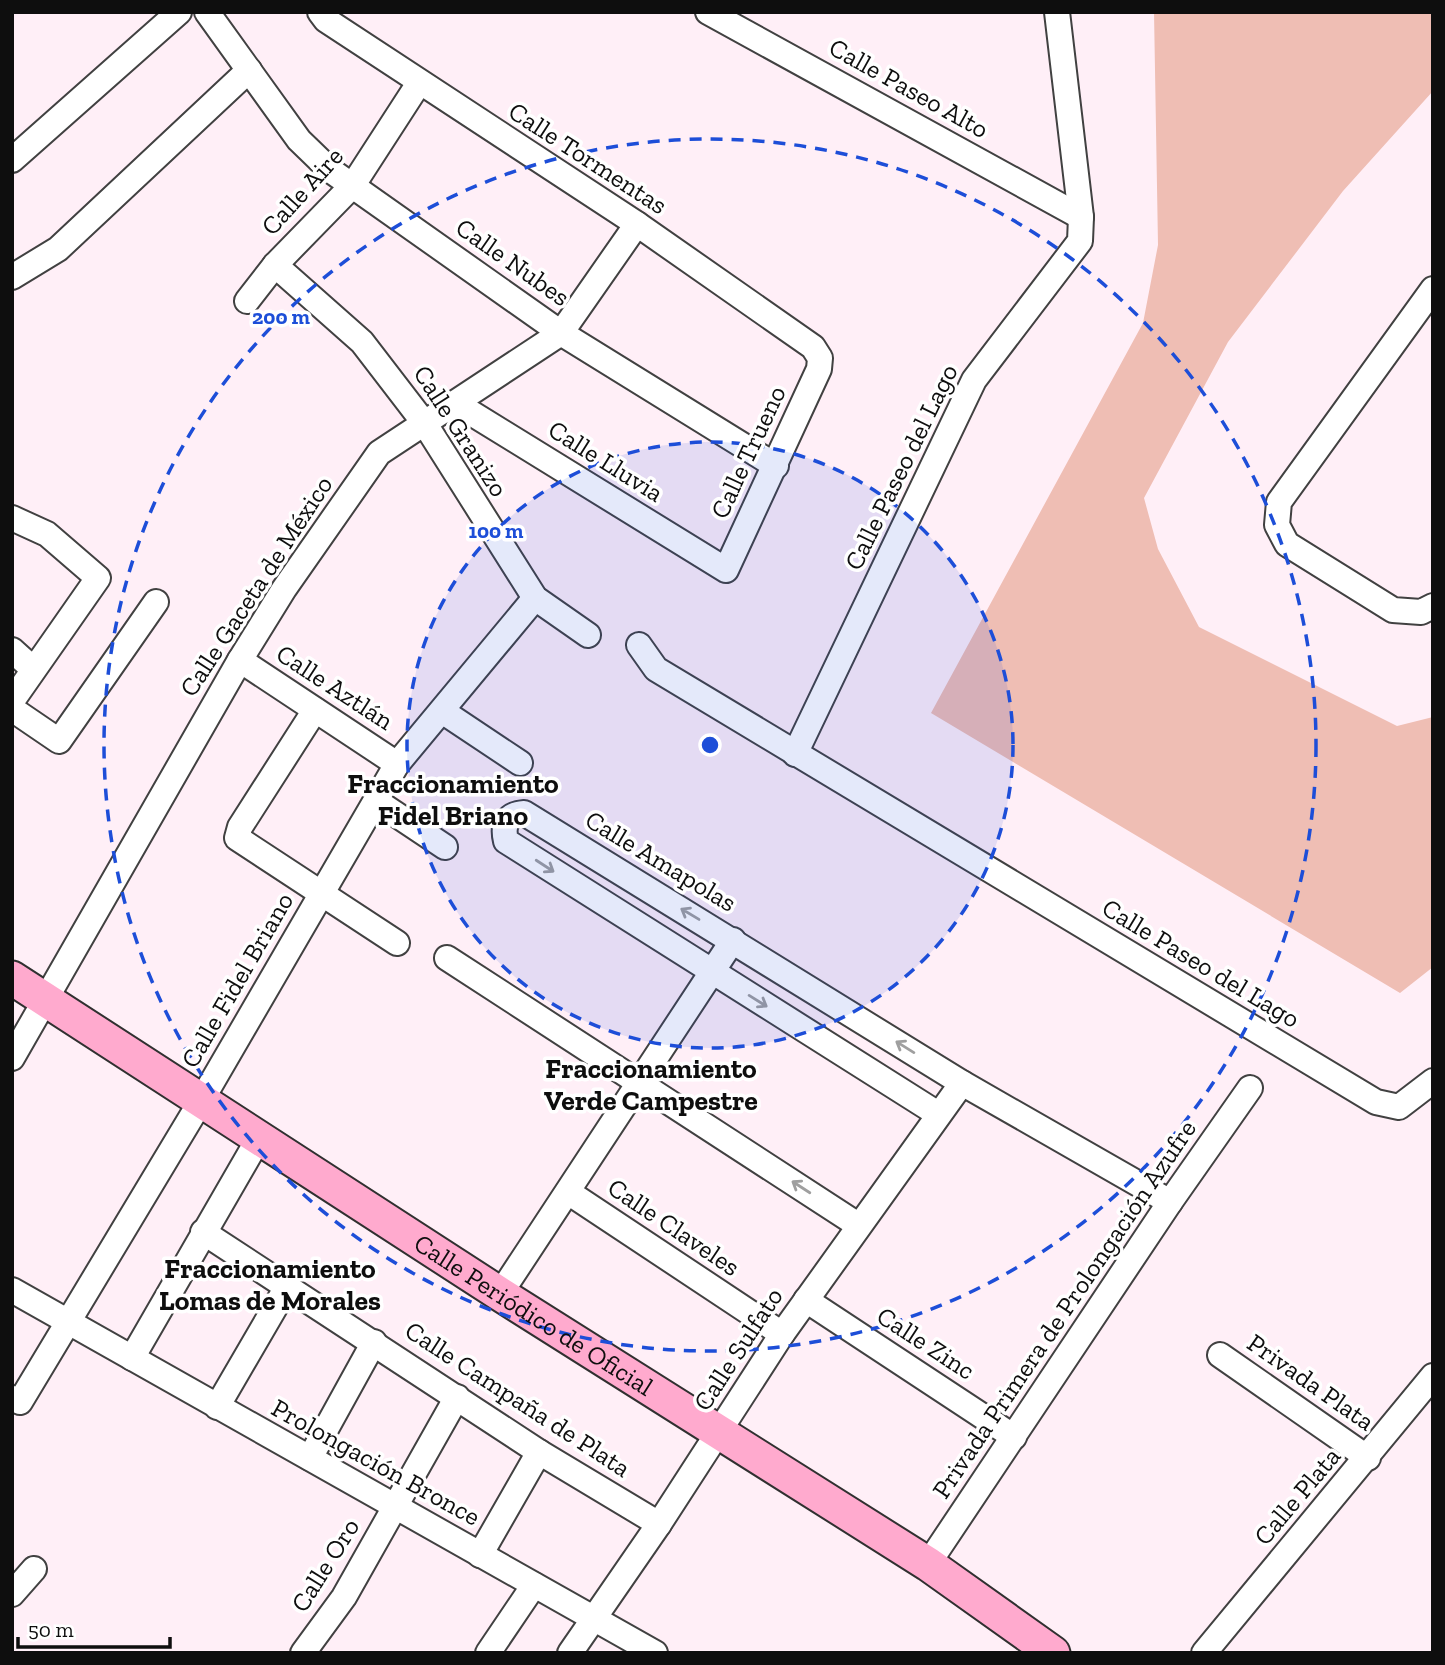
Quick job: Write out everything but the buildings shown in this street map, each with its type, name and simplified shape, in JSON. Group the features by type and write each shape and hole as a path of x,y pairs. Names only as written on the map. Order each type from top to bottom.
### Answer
{"main road":[{"name":"Calle Periódico de Oficial","path":"12,978 499,1294 928,1564 1053,1653"}],"street":[{"path":"12,160 179,12"},
{"name":"Calle Nubes","path":"207,12 299,140 330,170 561,332 776,466"},
{"name":"Calle Tormentas","path":"320,12 326,20 419,83 637,224 813,347 820,358"},
{"name":"Calle Paseo Alto","path":"708,12 1081,217"},
{"name":"Calle Paseo del Lago","path":"795,754 974,380 1080,241 1081,217 1057,12"},
{"path":"12,277 58,249 249,70"},
{"name":"Calle Aire","path":"247,301 275,265 353,185 419,83"},
{"name":"Calle Gaceta de México","path":"12,1058 240,660 284,589 379,453 561,332 637,224"},
{"name":"Calle Granizo","path":"275,265 362,342 425,424 535,598 588,635"},
{"path":"1433,289 1279,502 1277,525 1287,544 1393,610 1421,612 1433,606"},
{"name":"Calle Trueno","path":"726,570 776,466 819,369 820,358"},
{"name":"Calle Lluvia","path":"455,403 726,570"},
{"path":"12,518 47,534 98,578 12,701"},
{"name":"Calle Fidel Briano","path":"12,1398 20,1402 201,1101 397,764 535,598"},
{"path":"12,709 59,741 156,602"},
{"name":"Calle Paseo del Lago","path":"639,645 656,668 1376,1102 1399,1107 1433,1081"},
{"path":"12,650 33,668"},
{"name":"Calle Aztlán","path":"240,660 397,764"},
{"path":"315,710 240,827 237,838 397,943"},
{"path":"442,710 520,763"},
{"path":"376,801 445,847"},
{"name":"Calle Amapolas","path":"938,1114 506,841 503,829 507,820 514,814 524,813 962,1083 1170,1202"},
{"path":"499,1294 733,940"},
{"path":"447,958 858,1225"},
{"name":"Calle Sulfato","path":"570,1653 659,1524 782,1334 962,1083"},
{"name":"Privada Primera de Prolongación Azufre","path":"928,1564 1170,1202 1250,1088"},
{"path":"132,1359 259,1138"},
{"name":"Calle Claveles","path":"568,1192 782,1334"},
{"name":"Calle Campaña de Plata","path":"203,1232 288,1285 539,1452 659,1524"},
{"path":"217,1407 288,1285"},
{"name":"Prolongación Bronce","path":"12,1290 655,1653"},
{"name":"Calle Zinc","path":"806,1300 1014,1437"},
{"path":"310,1458 374,1342"},
{"name":"Privada Plata","path":"1220,1355 1368,1458"},
{"name":"Calle Plata","path":"1204,1653 1368,1458 1433,1376"},
{"name":"Calle Oro","path":"303,1653 344,1597 457,1397"},
{"path":"480,1555 539,1452"},
{"path":"12,1594 34,1569"},
{"path":"488,1653 534,1585"}],"shaded area":[{"path":"1154,12 1433,12 1433,91 1343,191 1228,342 1144,498 1158,549 1199,627 1397,726 1433,717 1433,967 1400,993 931,713 1143,323 1158,245"}],"district":[{"name":"Fraccionamiento Fidel Briano","path":"453,799"},
{"name":"Fraccionamiento Verde Campestre","path":"651,1084"},
{"name":"Fraccionamiento Lomas de Morales","path":"270,1284"}]}
